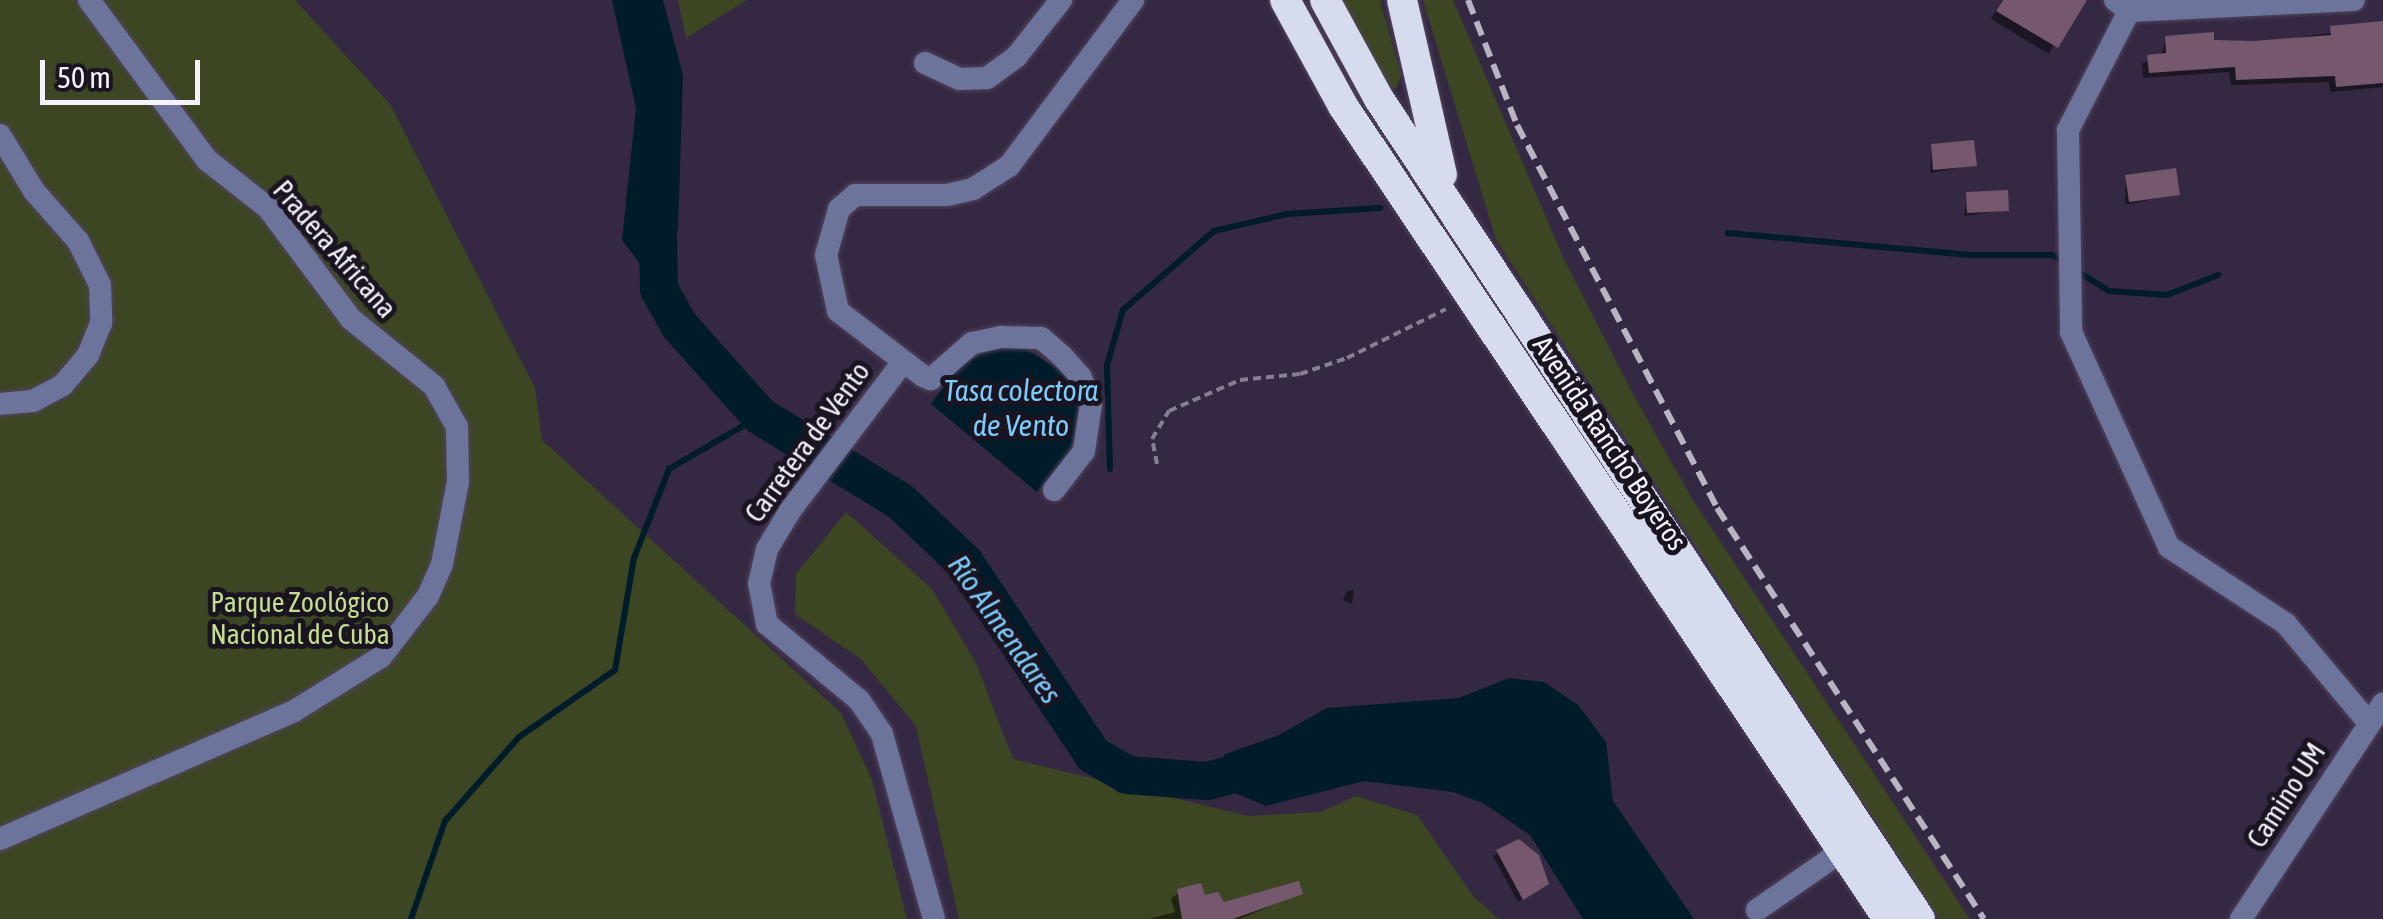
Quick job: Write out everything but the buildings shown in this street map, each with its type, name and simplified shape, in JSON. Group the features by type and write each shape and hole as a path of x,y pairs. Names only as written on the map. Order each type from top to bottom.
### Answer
{"highway":[{"name":"Avenida Rancho Boyeros","path":"1285,0 1343,106 1888,919"},
{"name":"Avenida Rancho Boyeros","path":"1325,0 1380,98 1475,245 1920,919"},
{"path":"1402,0 1439,166 1475,245"}],"street":[{"name":"Pradera Africana","path":"0,838 294,711 381,657 428,596 442,564 458,482 457,427 434,386 351,320 268,208 207,160 89,0"},
{"path":"925,63 960,79 988,78 1016,57 1061,0"},
{"path":"1054,490 1084,451 1091,404 1080,376 1042,338 972,343 931,380 838,311 826,255 839,209 854,195 875,190 947,195 992,180 1009,166 1133,0"},
{"path":"2354,0 2122,6 2068,130 2071,332 2169,547 2286,624 2376,714"},
{"path":"0,135 34,192 78,241 100,285 100,323 88,355 64,385 33,401 0,404"},
{"name":"Carretera de Vento","path":"903,362 790,511 767,549 759,583 767,624 859,700 882,734 934,919"},
{"name":"Camino UM","path":"2241,919 2376,714"},
{"path":"1758,910 1842,850"}],"path":[{"path":"1157,464 1152,439 1169,411 1240,380 1300,374 1347,358 1474,298"}],"green space":[{"name":"Parque Zoológico Nacional de Cuba","path":"0,0 295,0 390,104 535,388 542,440 841,713 872,780 907,919 0,919"},
{"path":"678,0 747,0 686,38"},
{"path":"1334,0 1380,0 1401,75 1397,87 1390,90"},
{"path":"1423,0 1453,0 1564,259 1634,396 1694,502 1970,919 1939,919 1496,240"},
{"path":"846,512 932,589 976,663 1013,759 1248,816 1321,812 1356,796 1417,815 1474,897 1499,919 959,919 916,726 861,659 795,614 796,574"}],"water":[{"path":"612,0 663,0 683,75 678,229 659,289 622,240 636,108"},
{"name":"Tasa colectora de Vento","path":"1019,345 1068,375 1079,409 1071,449 1037,492 931,404 958,367 988,350"},
{"path":"1509,678 1544,682 1578,705 1606,742 1613,801 1694,919 1583,919 1530,835 1483,803 1453,792 1364,781 1266,806 1207,781 1225,754 1277,736 1327,708 1459,698"}],"waterway":[{"path":"1110,469 1107,365 1123,310 1214,231 1287,214 1380,208"},
{"path":"1728,233 1970,255 2052,255 2064,262"},
{"name":"Río Almendares","path":"658,240 659,289 679,325 760,416 900,501 965,563 1093,755 1127,775 1207,781 1255,769"},
{"path":"2074,269 2109,291 2167,295 2218,275"},
{"path":"411,919 445,821 519,737 615,670 634,558 669,469 760,416"}],"railway":[{"path":"1468,0 1517,125 1717,508 1984,919"}]}
